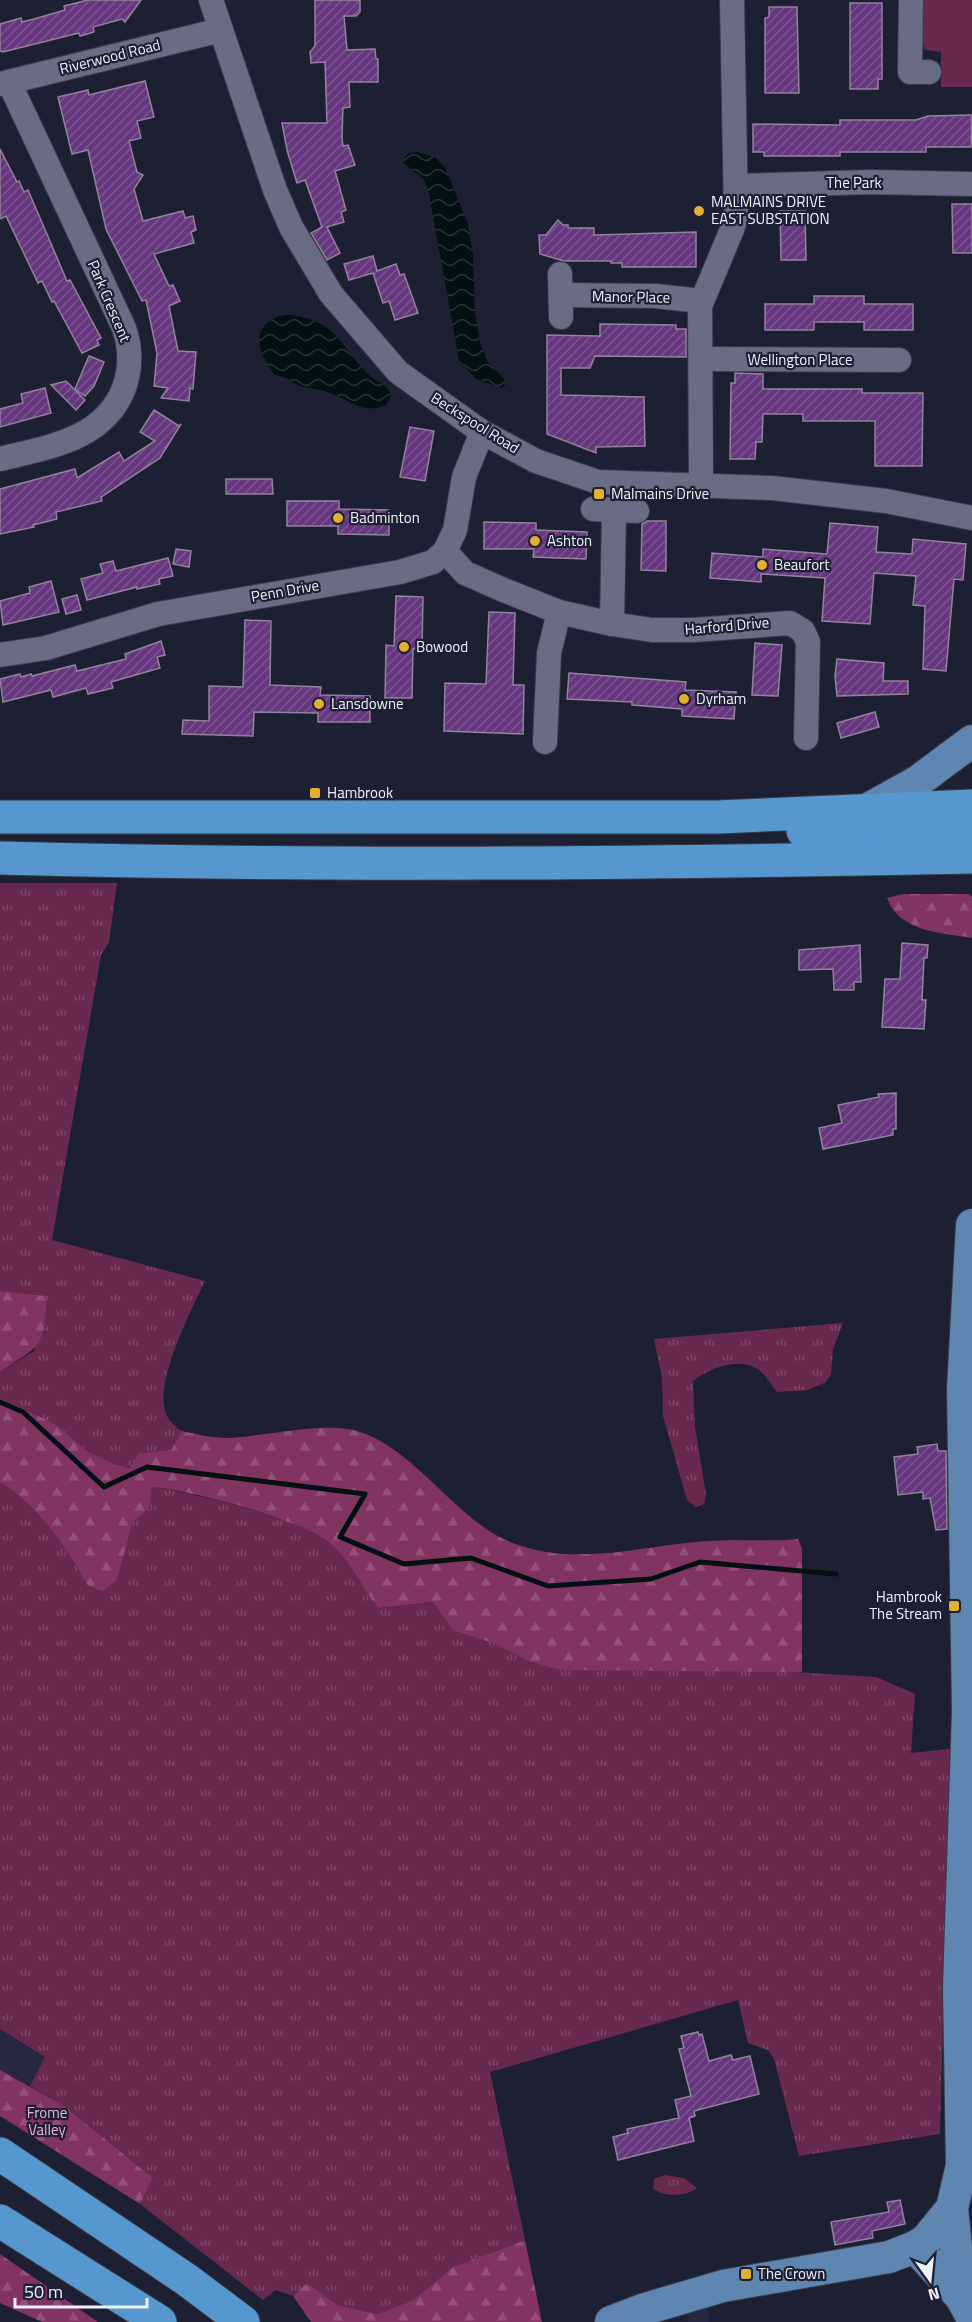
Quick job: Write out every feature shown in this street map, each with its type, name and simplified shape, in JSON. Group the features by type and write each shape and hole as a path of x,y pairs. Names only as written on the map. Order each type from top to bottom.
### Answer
{"highway":[{"path":"0,817 718,817 972,806"},
{"path":"718,817 813,833 968,854"},
{"path":"0,858 113,861 464,862 968,854"},
{"path":"0,2154 187,2280 243,2322"},
{"path":"0,2221 160,2322"}],"main road":[{"path":"868,809 917,782 972,741"},
{"path":"967,2307 952,2208 967,2145 959,1988 968,1711 969,1556 963,1389 972,1225"},
{"path":"611,2322 645,2309 723,2286 888,2257 915,2247 926,2240 952,2208"},
{"path":"915,2247 967,2307"}],"street":[{"name":"Beckspool Road","path":"211,0 275,190 291,227 331,294 398,372 482,432 536,461 598,482 771,488 886,501 972,518"},
{"path":"701,485 701,301 733,227 736,186 732,0"},
{"path":"911,0 910,72 929,72"},
{"name":"Riverwood Road","path":"4,83 221,30"},
{"name":"Park Crescent","path":"0,459 62,443 97,426 120,398 126,381 129,359 124,328 4,83"},
{"name":"The Park","path":"736,186 860,183 972,184"},
{"name":"Manor Place","path":"561,295 657,296 701,301"},
{"name":"Wellington Place","path":"701,359 899,360"},
{"path":"445,551 454,530 464,477 482,432"},
{"path":"612,624 615,510"},
{"name":"Harford Drive","path":"445,551 465,573 559,612 612,624 652,630 694,630 790,622 803,631 808,642 806,738"},
{"name":"Penn Drive","path":"0,656 46,648 158,614 400,572 433,561 445,551"},
{"path":"545,742 549,653 559,612"}],"shaded area":[{"path":"0,2029 45,2057 30,2086 0,2070"},
{"path":"708,2307 709,2322 688,2322 687,2309"}],"green space":[{"path":"921,0 972,0 972,87 941,87 941,52 925,50 922,42"},
{"path":"0,883 117,883 109,942 101,955 52,1240 205,1281 177,1342 166,1377 164,1405 167,1417 182,1431 171,1450 140,1453 131,1468 114,1464 87,1451 55,1424 0,1398 0,1372 34,1351 47,1296 0,1291"},
{"path":"903,894 969,894 972,897 972,938 923,929 901,918 887,898"},
{"path":"0,1291 47,1296 44,1326 38,1343 0,1372"},
{"path":"843,1323 833,1349 831,1374 826,1382 808,1390 777,1392 759,1370 743,1364 716,1368 693,1381 695,1427 706,1494 704,1504 696,1507 687,1500 663,1416 662,1378 654,1339"},
{"path":"0,1398 55,1424 87,1451 114,1464 130,1468 139,1453 171,1450 182,1431 226,1438 327,1428 357,1431 393,1449 477,1523 494,1534 519,1545 546,1552 599,1554 707,1541 798,1539 802,1549 802,1672 561,1670 528,1661 493,1643 453,1631 433,1602 378,1608 343,1557 328,1542 314,1533 270,1515 169,1489 152,1487 149,1508 133,1522 117,1580 103,1591 88,1586 71,1557 39,1515 0,1482"},
{"path":"0,1482 39,1515 71,1557 88,1586 117,1580 133,1522 148,1508 152,1487 243,1507 313,1533 328,1542 343,1557 378,1608 433,1602 453,1631 493,1643 528,1661 677,1671 761,1670 876,1677 915,1694 911,1753 950,1749 940,2134 799,2156 774,2059 768,2050 748,2043 738,2000 490,2072 525,2240 453,2267 413,2300 378,2314 338,2305 307,2283 293,2296 276,2290 263,2300 140,2204 153,2178 63,2105 30,2086 45,2057 0,2029"},
{"name":"Frome Valley","path":"0,2070 63,2105 153,2178 140,2204 0,2116"},
{"path":"665,2175 684,2178 697,2188 675,2195 653,2189 654,2179"},
{"path":"525,2240 542,2322 311,2322 293,2296 307,2283 338,2305 378,2314 413,2300 453,2267"},
{"path":"0,2254 98,2322 42,2322 0,2303"}],"water":[{"path":"417,152 435,157 445,168 468,224 473,255 475,314 480,342 487,361 504,379 505,385 502,388 476,379 459,360 429,194 424,180 403,162 407,154"},
{"path":"284,315 307,318 328,328 368,374 388,389 391,396 386,405 377,408 362,407 332,394 300,386 275,375 260,349 259,340 265,325"}],"building":[{"path":"88,0 141,0 125,22 122,19 93,27 94,32 80,36 79,33 0,51 0,24 21,18 22,22 34,19 65,10 64,6"},
{"path":"315,0 360,0 360,12 356,16 344,16 347,50 375,49 376,59 378,59 378,82 349,82 350,107 343,108 342,137 343,146 348,145 355,165 335,171 346,210 341,212 344,222 327,227 340,253 327,260 311,233 322,227 305,180 297,183 282,123 327,123 325,62 311,63 310,52 315,46"},
{"path":"850,3 882,3 882,79 878,79 878,89 850,89"},
{"path":"769,7 797,7 799,93 765,93 765,18 769,17"},
{"path":"145,81 154,117 137,121 141,138 129,141 137,172 143,175 134,189 143,221 183,211 185,218 193,216 196,230 191,232 194,243 154,254 169,286 173,285 180,301 169,306 178,351 196,352 193,389 190,388 189,401 161,398 168,388 154,386 157,353 146,300 142,301 106,229 88,150 72,154 58,97 88,90 89,95"},
{"path":"972,115 971,147 926,147 926,152 840,152 840,156 764,156 764,152 753,152 753,124 840,125 840,120 916,120 928,116"},
{"path":"0,149 17,182 19,181 24,192 28,190 67,281 70,280 101,338 97,340 99,345 82,353 42,281 38,283 6,216 0,219"},
{"path":"952,204 972,204 972,253 953,253"},
{"path":"780,211 805,211 806,260 781,260"},
{"path":"558,220 563,225 568,225 568,228 594,228 594,235 696,232 696,267 622,267 622,263 611,263 611,261 564,261 540,254 539,235 546,235"},
{"path":"373,256 377,271 396,264 400,275 404,274 418,313 395,320 389,301 383,303 373,273 349,280 344,264"},
{"path":"814,296 864,296 864,304 913,304 913,330 864,330 864,322 814,322 814,330 765,330 765,304 814,304"},
{"path":"600,324 676,325 676,329 686,329 686,357 595,356 590,368 561,368 561,395 644,397 645,446 596,447 596,453 547,434 547,335 600,336"},
{"path":"89,356 104,362 94,386 85,396 75,389"},
{"path":"735,373 763,374 763,389 862,389 862,393 923,393 922,466 875,466 875,421 803,421 803,414 763,414 762,442 756,442 755,459 730,459 731,383 735,383"},
{"path":"66,381 85,400 76,410 51,385"},
{"path":"45,388 51,413 0,427 0,409 23,403 21,394"},
{"path":"154,410 179,426 181,424 160,458 101,497 102,501 56,512 57,519 33,525 34,527 0,534 0,489 75,469 77,478 119,452 124,461 155,441 140,432"},
{"name":"Badminton","path":"410,427 434,431 425,481 400,477"},
{"path":"226,479 272,479 273,494 226,494"},
{"name":"Badminton","path":"287,501 339,501 339,509 389,510 389,535 338,534 338,526 287,526"},
{"path":"647,521 666,521 666,571 641,570 642,524"},
{"name":"Ashton","path":"484,522 536,523 536,530 587,532 586,559 533,557 534,549 484,549"},
{"path":"830,523 878,527 876,552 912,554 913,539 966,544 963,580 954,579 946,671 923,669 925,606 913,605 916,576 874,573 870,624 822,621 825,578 761,574 761,582 710,578 712,553 763,557 763,549 827,554"},
{"path":"176,549 191,551 189,567 173,564"},
{"path":"168,558 173,576 159,579 160,584 137,589 137,587 87,600 81,579 103,573 100,564 113,561 116,571"},
{"path":"51,581 59,612 3,625 0,601 30,593 29,587"},
{"path":"77,595 81,610 66,614 62,599"},
{"name":"Bowood","path":"396,596 423,597 422,649 413,649 412,698 385,698 386,645 394,646"},
{"path":"489,612 515,613 513,685 524,685 523,734 444,731 445,683 486,684"},
{"path":"245,620 271,621 270,685 321,687 320,695 370,696 370,722 318,722 318,713 254,712 253,736 182,734 183,720 209,721 209,686 243,687"},
{"path":"161,641 165,655 157,657 160,668 111,682 113,688 88,694 86,688 53,697 51,690 3,702 0,679 20,674 21,677 31,674 32,676 75,665 77,671 126,659 125,654"},
{"name":"Dyrham","path":"755,643 782,645 778,696 752,695"},
{"path":"837,659 884,663 883,681 908,681 908,694 837,696 835,676"},
{"name":"Dyrham","path":"569,673 686,682 685,690 736,692 734,719 682,716 682,709 632,705 632,702 567,699"},
{"path":"875,712 879,727 841,738 837,723"},
{"path":"902,943 928,945 927,958 924,958 922,1000 926,1000 924,1029 882,1027 885,979 900,979"},
{"path":"860,945 861,982 854,982 854,990 834,990 833,969 799,970 799,950"},
{"path":"896,1093 896,1129 893,1129 893,1135 823,1149 819,1128 842,1123 838,1105 879,1097 878,1094"},
{"path":"937,1444 938,1451 946,1451 947,1529 936,1530 930,1498 923,1499 923,1492 898,1495 894,1457 918,1454 917,1447"},
{"path":"698,2032 699,2035 702,2034 709,2061 731,2055 733,2060 750,2056 759,2094 694,2111 695,2116 689,2118 694,2141 618,2160 613,2137 628,2133 627,2129 679,2118 675,2100 691,2096 679,2049 684,2048 681,2036"},
{"path":"900,2200 905,2224 872,2231 873,2238 835,2245 831,2222 889,2212 887,2202"}],"waterway":[{"path":"0,1402 23,1412 104,1487 147,1467 365,1494 340,1537 404,1564 471,1558 548,1586 651,1579 700,1562 836,1574"}],"place":[{"name":"MALMAINS DRIVE EAST SUBSTATION","path":"699,211"},
{"name":"Malmains Drive","path":"599,494"},
{"name":"Badminton","path":"338,518"},
{"name":"Ashton","path":"535,541"},
{"name":"Beaufort","path":"762,565"},
{"name":"Bowood","path":"404,647"},
{"name":"Dyrham","path":"684,699"},
{"name":"Lansdowne","path":"319,704"},
{"name":"Hambrook","path":"315,793"},
{"name":"Hambrook The Stream","path":"954,1606"},
{"name":"The Crown","path":"746,2274"}]}
